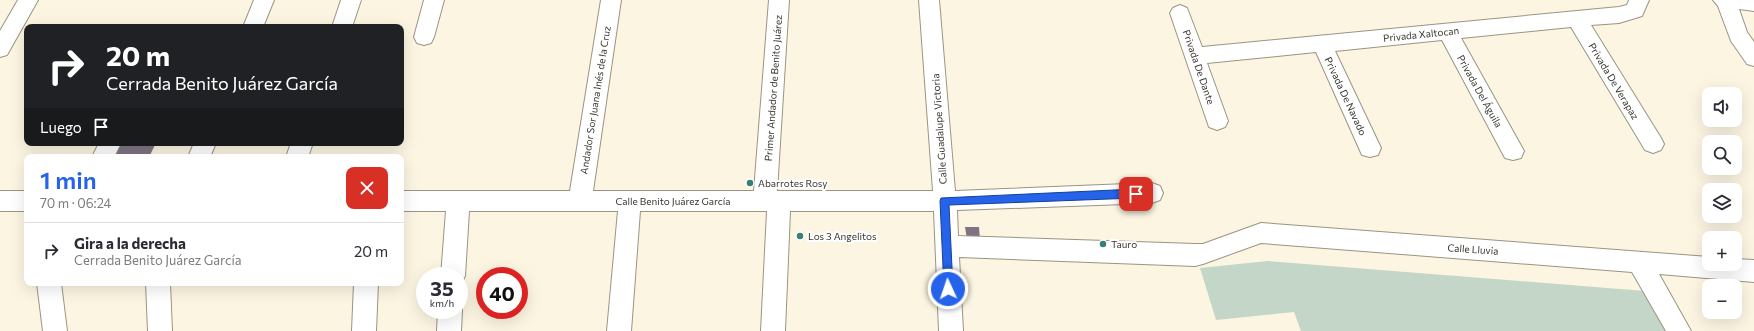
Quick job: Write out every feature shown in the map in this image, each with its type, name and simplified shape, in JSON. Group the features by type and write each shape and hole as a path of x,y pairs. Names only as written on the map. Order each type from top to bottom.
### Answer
{"street":[{"path":"0,49 28,0"},
{"path":"254,24 264,0"},
{"path":"343,24 351,0"},
{"path":"424,37 434,0"},
{"name":"Andador Sor Juana Inés de la Cruz","path":"580,201 611,0"},
{"name":"Primer Andador de Benito Juárez","path":"773,331 772,200 779,0"},
{"name":"Calle Guadalupe Victoria","path":"929,0 945,201 951,331"},
{"name":"Privada Xaltocan","path":"1196,56 1619,14 1634,11 1640,0"},
{"path":"1754,3 1724,0 1738,35 1754,58"},
{"name":"Privada De Dante","path":"1180,13 1196,56 1217,121"},
{"name":"Privada De Verapaz","path":"1576,18 1653,144"},
{"name":"Privada Del Águila","path":"1447,31 1514,151"},
{"name":"Privada De Navado","path":"1322,44 1370,148"},
{"name":"Calle Benito Juárez García","path":"404,201 945,201 1152,193"},
{"path":"0,201 24,201"},
{"path":"454,267 458,201"},
{"path":"619,331 630,201"},
{"name":"Calle Lluvia","path":"946,246 1195,255 1203,254 1261,233 1754,271"},
{"path":"1639,262 1679,331"},
{"path":"49,286 55,331"},
{"path":"158,286 160,331"},
{"path":"364,331 366,286"},
{"path":"449,331 450,319"}],"green space":[{"path":"1268,261 1645,291 1667,331 1301,331 1294,312 1216,320 1200,268"}],"building":[{"path":"118,146 154,146 150,154 114,154"},
{"path":"965,227 979,227 980,240 967,239"}],"place":[{"name":"Abarrotes Rosy","path":"750,183"},
{"name":"Los 3 Angelitos","path":"800,236"},
{"name":"Tauro","path":"1103,244"}],"route":[{"path":"948,289 945,201 1136,194"}]}
